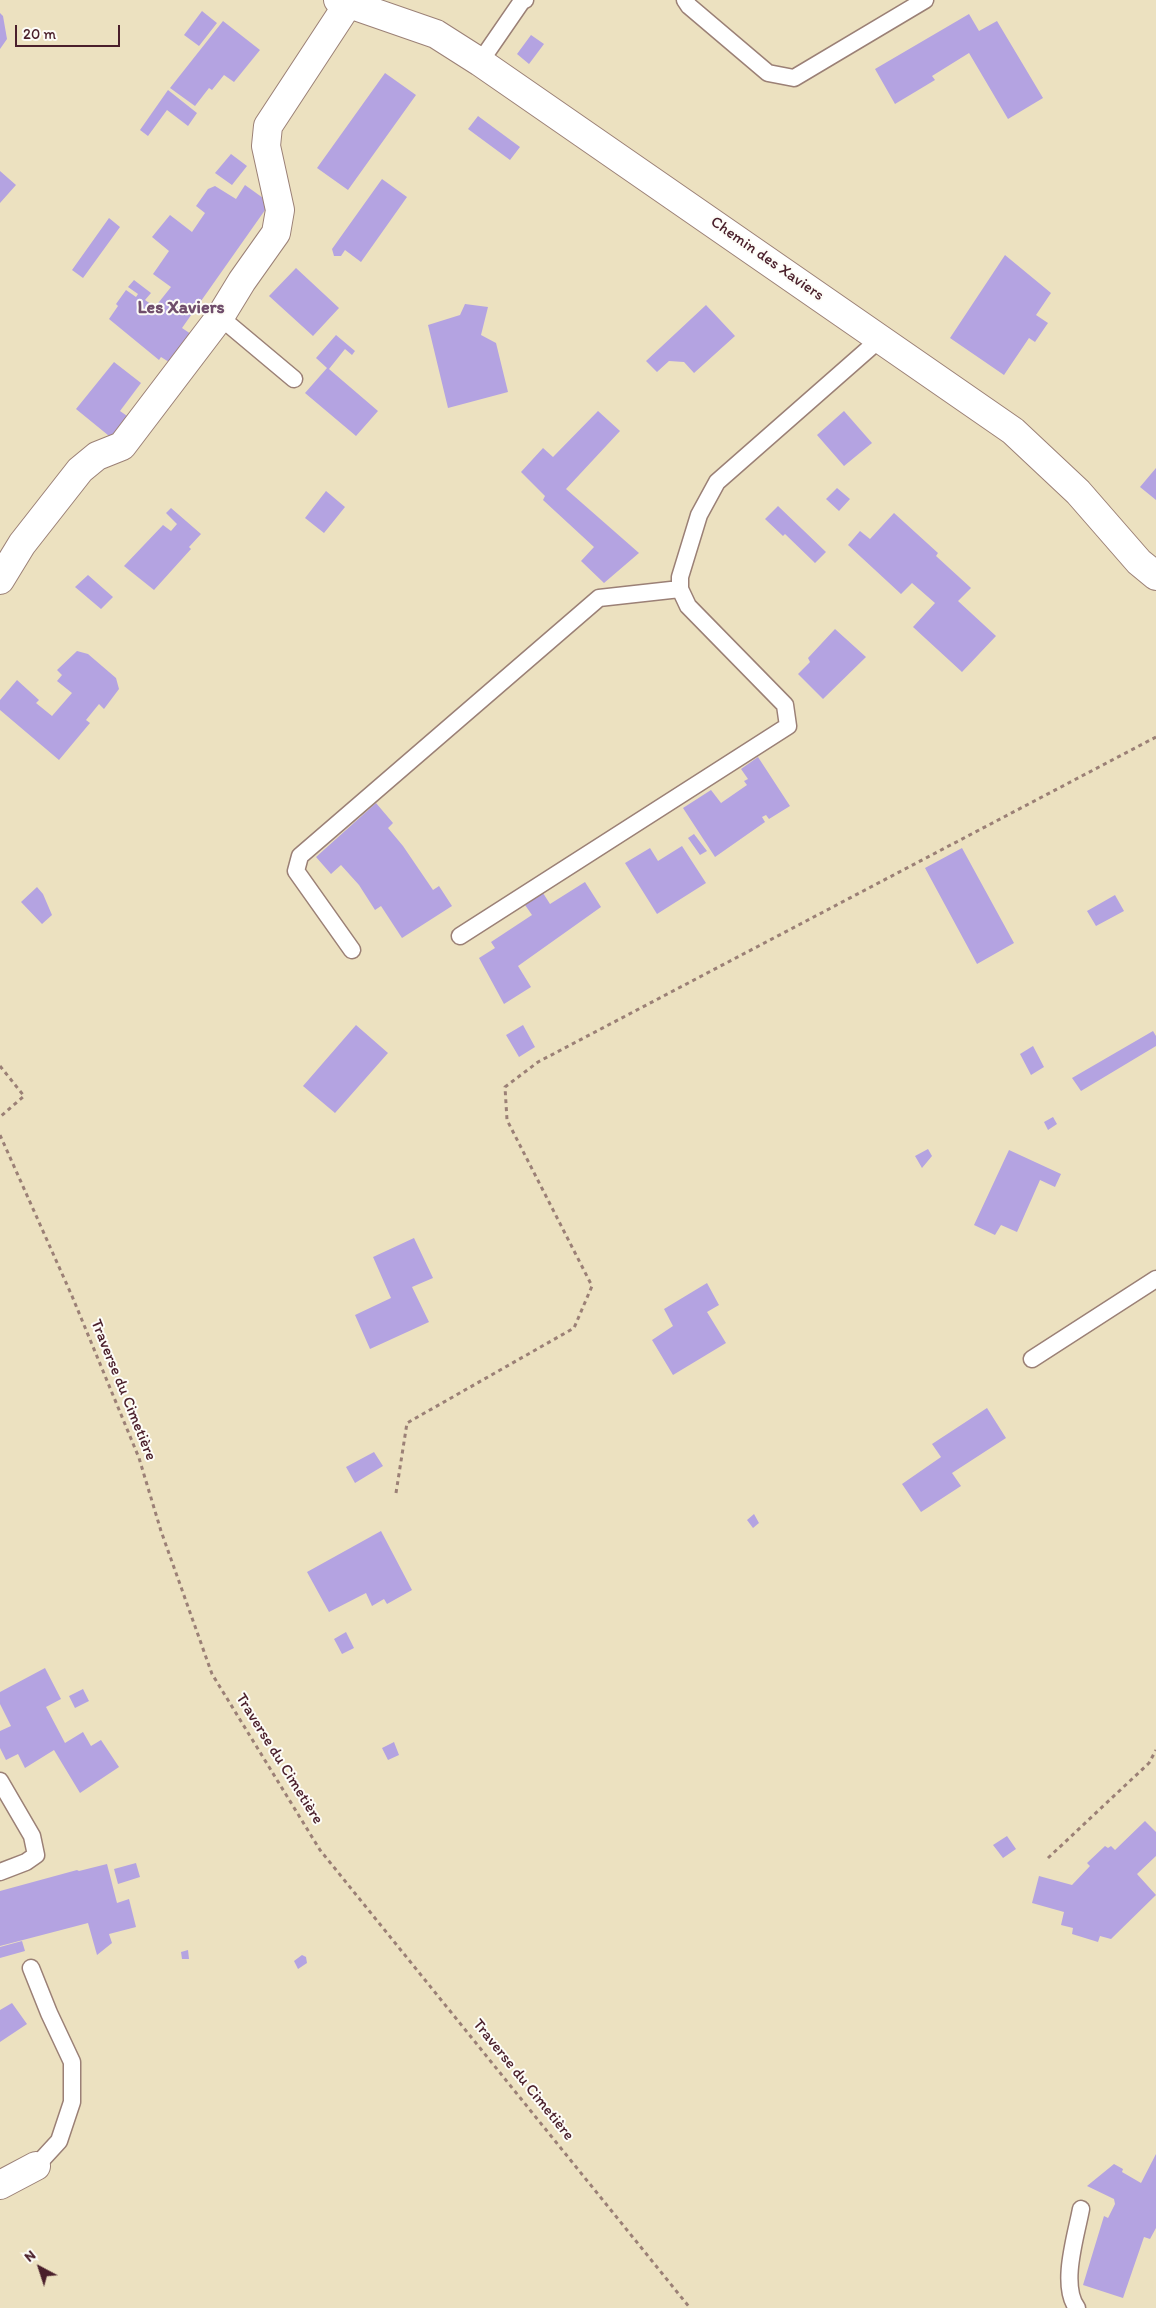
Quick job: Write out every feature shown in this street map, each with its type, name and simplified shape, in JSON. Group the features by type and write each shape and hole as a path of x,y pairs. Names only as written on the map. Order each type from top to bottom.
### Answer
{"street":[{"name":"Chemin des Xaviers","path":"343,2 436,34 480,62 1013,431 1078,492 1139,562 1156,576"},
{"path":"0,580 22,544 80,470 97,456 122,446 220,317 242,281 276,233 280,210 266,146 268,126 343,2"},
{"path":"0,2185 36,2166"}],"lane":[{"path":"480,62 522,0 524,0"},
{"path":"686,0 689,6 768,74 794,78 925,0"},
{"path":"220,317 294,378"},
{"path":"460,936 788,726 784,705 688,606 680,589 680,577 699,515 717,482 881,338"},
{"path":"352,950 296,871 300,856 599,598 680,589"},
{"path":"1032,1359 1156,1279"},
{"path":"0,1781 32,1836 36,1855 26,1862 0,1872"},
{"path":"31,1968 72,2062 72,2102 59,2141 36,2166"},
{"path":"1077,2308 1073,2303 1069,2276 1081,2209"}],"path":[{"path":"396,1493 407,1423 574,1328 592,1286 507,1120 505,1087 538,1062 1156,737"},
{"path":"0,1066 24,1096 0,1117"},
{"name":"Traverse du Cimetière","path":"0,1135 72,1296 139,1458 161,1531 212,1674 320,1850 690,2308"},
{"path":"1048,1858 1149,1763 1156,1750"}],"building":[{"path":"202,11 217,23 199,46 184,35"},
{"path":"0,13 3,16 7,39 0,49"},
{"path":"969,14 979,31 997,21 1043,98 1008,119 969,53 932,76 935,80 895,104 875,69"},
{"path":"223,21 260,50 234,82 224,75 212,90 209,88 195,106 170,88"},
{"path":"531,35 544,44 529,64 517,54"},
{"path":"385,73 416,95 348,190 317,168"},
{"path":"168,90 197,113 188,126 167,110 148,136 140,130"},
{"path":"478,116 520,147 510,160 468,129"},
{"path":"231,154 247,166 232,185 215,173"},
{"path":"0,171 16,185 0,203"},
{"path":"382,179 407,197 361,262 345,250 341,256 334,256 332,249"},
{"path":"245,185 270,203 182,328 191,334 169,362 161,357 159,360 109,319 118,306 116,304 126,290 136,297 138,294 128,287 134,280 151,293 145,300 155,307 171,287 153,274 169,251 152,237 170,215 192,232 205,213 196,206 208,189 215,186 236,199"},
{"path":"109,218 120,227 83,278 72,270"},
{"path":"1005,255 1051,293 1036,315 1048,323 1035,342 1029,338 1004,375 950,338"},
{"path":"296,268 339,308 313,336 269,296"},
{"path":"465,304 488,307 481,335 496,343 508,392 448,408 428,325 460,315"},
{"path":"706,305 735,336 694,373 684,362 669,361 657,372 646,361"},
{"path":"336,335 355,351 352,355 345,349 329,369 378,411 356,436 305,393 327,368 316,358"},
{"path":"114,362 141,383 120,411 130,418 114,440 76,409"},
{"path":"598,411 620,431 566,489 639,553 604,583 581,561 594,547 543,500 545,496 521,472 543,448 553,457"},
{"path":"844,411 872,443 844,466 817,435"},
{"path":"1156,468 1156,500 1140,487"},
{"path":"837,488 850,499 839,511 826,499"},
{"path":"326,491 345,507 324,533 305,518"},
{"path":"778,506 826,552 815,563 785,534 783,536 765,519"},
{"path":"171,508 201,534 189,547 191,549 154,590 124,566 163,525 171,531 177,524 166,513"},
{"path":"894,513 938,553 936,556 971,588 958,601 996,636 962,672 913,627 935,603 912,583 901,594 848,545 860,531 870,539"},
{"path":"88,575 113,597 101,609 75,587"},
{"path":"835,629 866,657 823,699 798,674 810,662 808,658"},
{"path":"77,651 88,654 116,678 119,689 104,709 99,704 86,720 90,723 59,760 0,710 0,700 17,680 39,700 36,703 52,716 72,693 57,681 62,675 57,670"},
{"path":"758,757 790,806 769,819 766,815 762,817 765,822 715,857 683,808 711,790 721,803 747,785 744,781 748,779 741,769"},
{"path":"376,803 393,823 388,828 403,846 433,890 439,886 452,906 402,938 381,906 375,910 359,885 341,865 331,874 316,857"},
{"path":"694,834 707,851 700,855 688,838"},
{"path":"682,846 706,883 657,914 625,863 650,848 658,861"},
{"path":"962,848 1014,943 977,964 925,868"},
{"path":"585,882 601,907 518,966 531,987 504,1004 479,958 495,948 491,942 532,915 525,905 543,893 550,904"},
{"path":"37,887 43,894 52,915 42,924 21,902"},
{"path":"1115,895 1124,911 1096,926 1087,911"},
{"path":"356,1025 388,1053 335,1113 303,1086"},
{"path":"523,1025 535,1047 519,1057 506,1035"},
{"path":"1153,1031 1156,1036 1156,1046 1081,1091 1072,1078"},
{"path":"1033,1046 1044,1067 1031,1075 1020,1054"},
{"path":"1053,1117 1057,1124 1048,1130 1044,1122"},
{"path":"928,1149 932,1156 922,1168 915,1156"},
{"path":"1009,1150 1061,1174 1055,1187 1040,1180 1017,1232 1001,1225 995,1235 974,1225"},
{"path":"414,1238 433,1278 412,1287 429,1322 370,1349 355,1315 391,1298 373,1257"},
{"path":"707,1283 719,1305 707,1312 726,1343 673,1375 652,1340 673,1326 664,1309"},
{"path":"987,1408 1006,1438 952,1473 961,1486 921,1512 902,1484 941,1457 932,1444"},
{"path":"374,1452 383,1466 355,1483 346,1467"},
{"path":"754,1514 759,1523 753,1528 747,1520"},
{"path":"381,1531 412,1590 387,1604 384,1599 372,1606 366,1593 329,1612 307,1572"},
{"path":"346,1632 354,1648 342,1654 334,1639"},
{"path":"45,1668 61,1699 46,1707 65,1743 83,1732 91,1746 101,1740 119,1767 80,1793 54,1750 25,1768 18,1754 6,1760 0,1748 0,1731 11,1726 0,1704 0,1692"},
{"path":"83,1689 89,1701 75,1708 69,1696"},
{"path":"394,1742 399,1755 388,1760 382,1748"},
{"path":"1145,1821 1156,1832 1156,1856 1137,1874 1156,1895 1111,1939 1100,1936 1098,1942 1072,1934 1073,1928 1061,1925 1064,1912 1032,1903 1039,1876 1072,1885 1090,1866 1087,1863 1105,1846 1108,1848 1111,1846 1115,1850"},
{"path":"1007,1836 1016,1849 1003,1858 993,1845"},
{"path":"136,1863 140,1877 118,1884 114,1869"},
{"path":"107,1864 117,1903 129,1899 136,1927 109,1934 112,1943 97,1955 88,1923 0,1946 0,1891 77,1870"},
{"path":"22,1941 25,1951 0,1958 0,1947"},
{"path":"188,1950 189,1959 182,1959 181,1952"},
{"path":"302,1955 306,1957 307,1963 298,1969 294,1961"},
{"path":"12,2003 27,2024 0,2042 0,2010"},
{"path":"1156,2154 1156,2228 1150,2239 1144,2237 1123,2298 1083,2285 1104,2216 1108,2218 1115,2204 1114,2199 1087,2186 1114,2164 1123,2169 1122,2172 1141,2183"}],"district":[{"name":"Les Xaviers","path":"181,308"}]}
